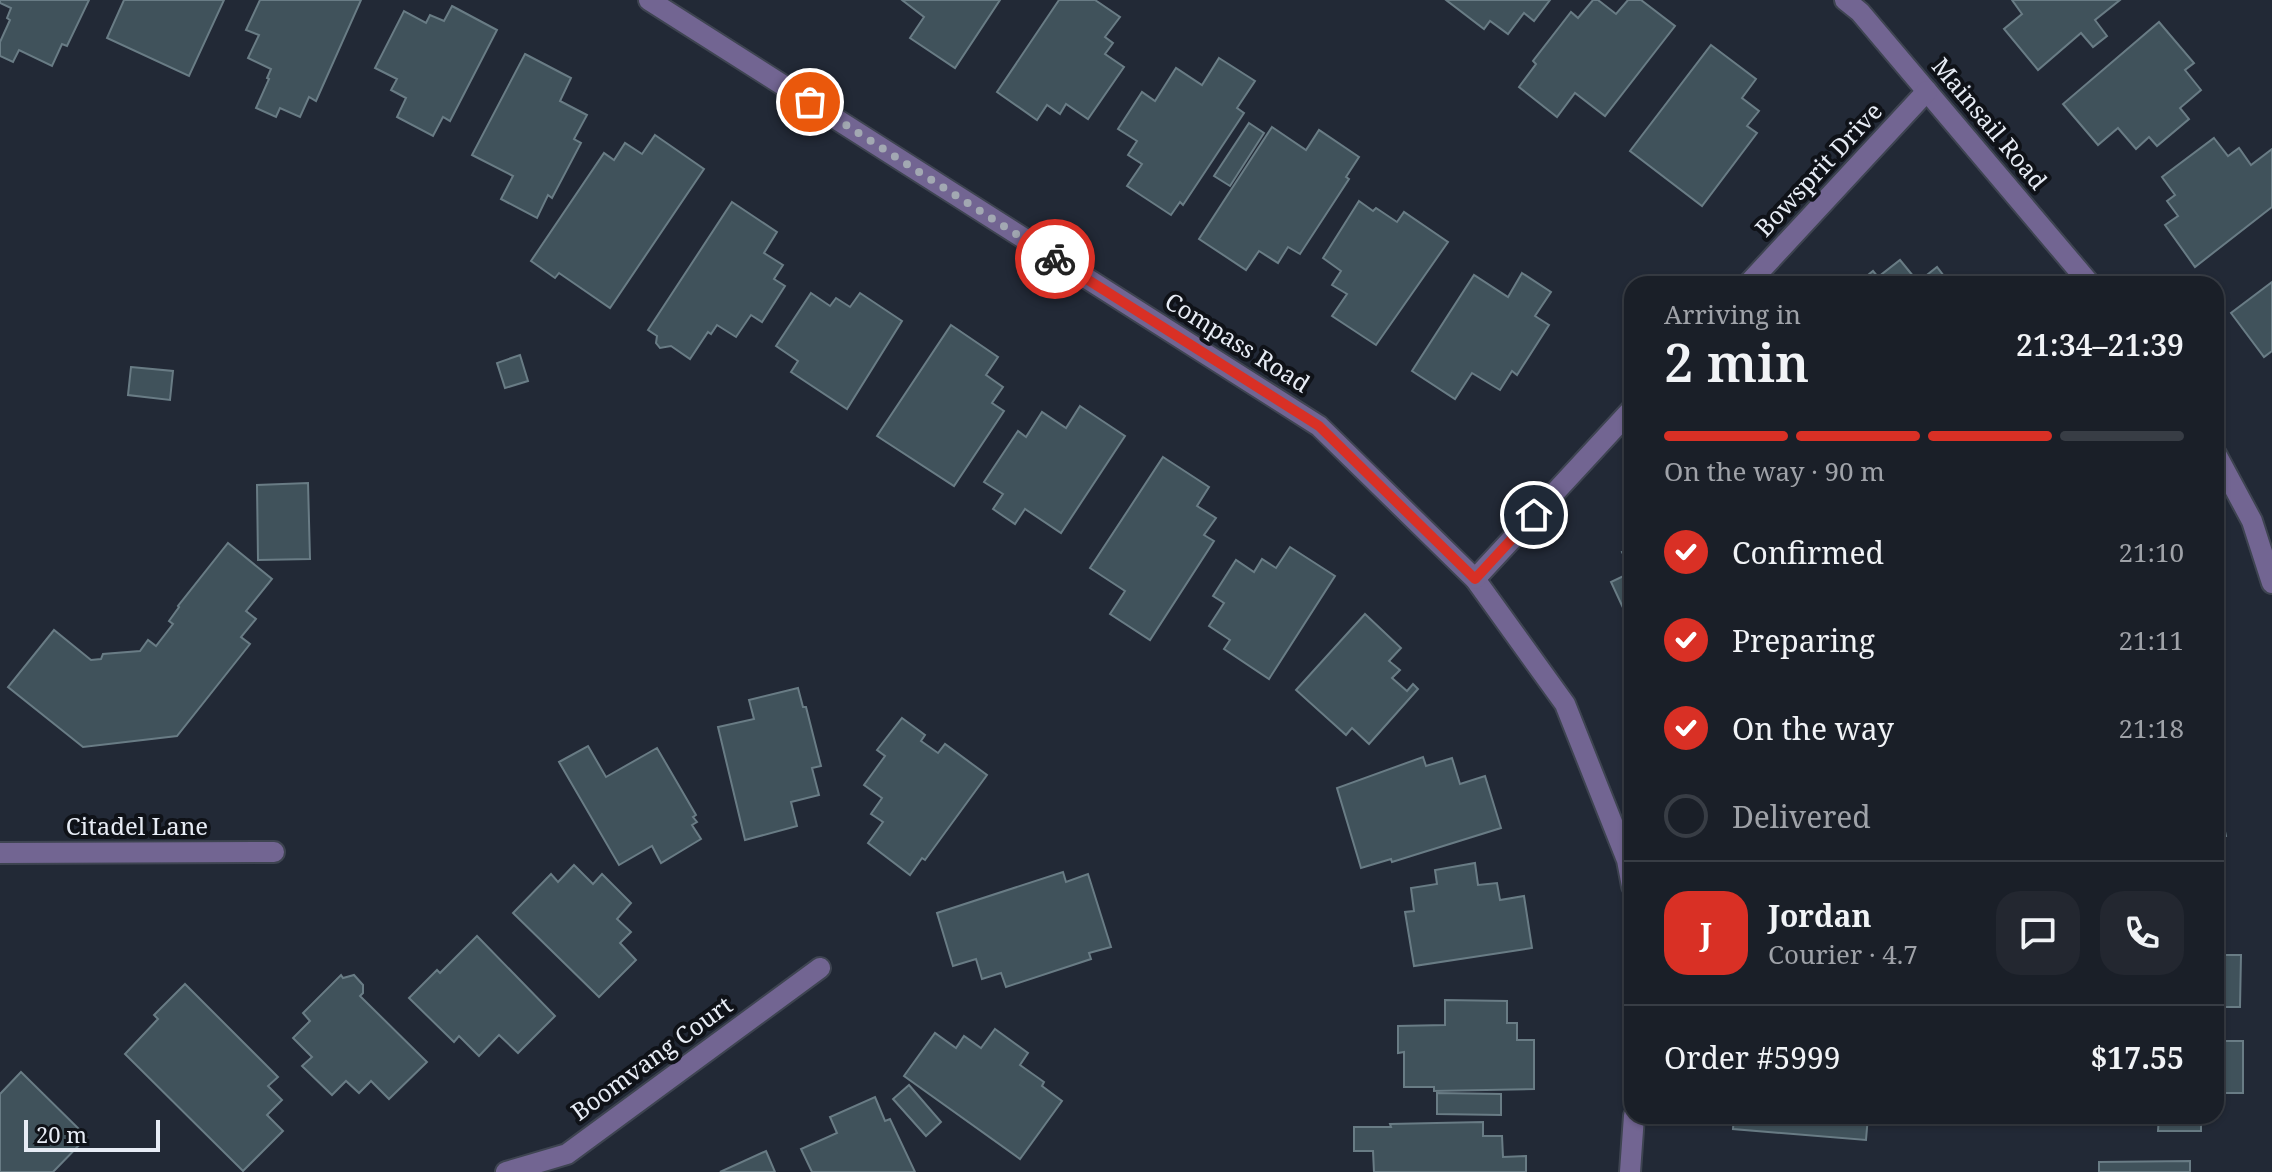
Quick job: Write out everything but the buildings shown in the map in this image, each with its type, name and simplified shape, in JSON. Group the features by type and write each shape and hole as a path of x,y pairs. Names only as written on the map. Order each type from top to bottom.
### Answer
{"street":[{"name":"Compass Road","path":"649,0 1319,426 1475,579 1565,704 1624,852"},
{"name":"Mainsail Road","path":"1845,0 1860,12 2083,276"},
{"name":"Bowsprit Drive","path":"1755,276 1927,91"},
{"path":"1475,579 1624,418"},
{"path":"2224,469 2252,521 2272,583"},
{"name":"Citadel Lane","path":"0,853 274,852"},
{"name":"Boomvang Court","path":"506,1172 571,1163 820,968"},
{"path":"1630,1172 1633,1124"}],"way so far":[{"path":"810,102 1055,259"}],"route":[{"path":"1055,259 1319,426 1475,579 1534,515"}]}
